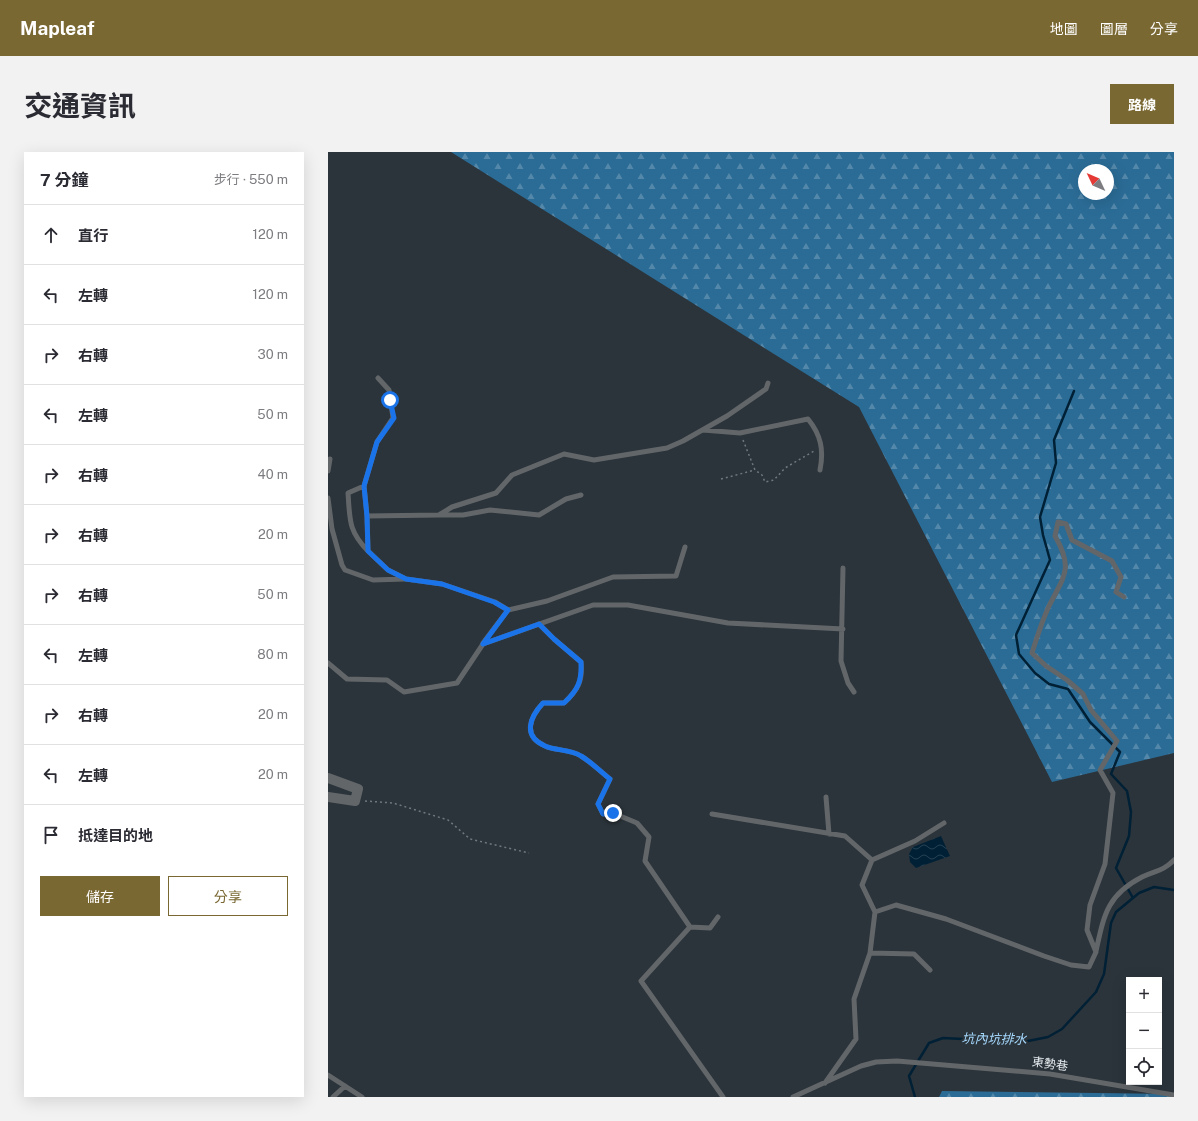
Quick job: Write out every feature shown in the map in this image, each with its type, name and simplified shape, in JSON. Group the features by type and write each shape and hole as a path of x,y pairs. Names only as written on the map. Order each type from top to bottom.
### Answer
{"street":[{"path":"328,778 358,789 355,801 328,797"}],"lane":[{"path":"368,551 364,486 377,442 394,418 389,390 378,378"},
{"path":"439,516 452,507 496,493 512,475 564,454 594,460 667,448 727,416 766,389 768,382"},
{"path":"702,430 740,433 808,419 818,431 822,458 820,470"},
{"path":"328,471 330,459"},
{"path":"364,486 348,493 350,525 358,541 368,551 388,570 406,579"},
{"path":"367,516 463,515 490,510 539,515 566,499 581,496"},
{"path":"328,498 332,530 345,570 373,580 406,579 442,584 494,602 508,610"},
{"path":"1096,952 1087,930 1090,905 1105,864 1113,793 1100,770 1117,741 1091,710 1083,694 1067,680 1046,666 1032,653 1038,631 1049,606 1064,581 1064,551 1055,536 1058,522 1066,524 1072,540 1112,561 1121,577 1116,592 1124,597"},
{"path":"328,662 347,679 387,680 404,692 457,683 508,610 547,600 613,577 676,576 685,547"},
{"path":"843,568 843,629 841,661 848,683 854,692"},
{"path":"483,644 593,605 628,605 728,623 843,629"},
{"path":"539,624 581,662 582,675 575,693 564,703 543,703 534,712 529,726 533,736 544,746 580,755 610,779 598,804 603,814 613,813 637,822 649,837 645,860 690,927"},
{"path":"826,797 829,834"},
{"path":"712,814 845,836 872,860"},
{"path":"792,1097 825,1083 856,1039 854,998 870,953 875,912 862,884 872,860 915,841 944,823"},
{"path":"875,912 896,905 946,918 1071,965 1090,967 1096,952 1102,922 1114,897 1128,885 1145,876 1159,872 1174,860"},
{"path":"690,927 710,928 718,917"},
{"path":"690,927 641,981 724,1097"},
{"path":"870,953 914,954 930,970"},
{"name":"東勢巷","path":"825,1083 861,1066 876,1062 897,1061 1050,1074 1174,1094"},
{"path":"328,1075 362,1097"},
{"path":"333,1097 345,1086"}],"path":[{"path":"740,433 755,470 762,475 765,482 774,480 785,468 821,448"},
{"path":"721,479 755,470"},
{"path":"355,801 393,803 448,820 470,840 529,853"}],"green space":[{"path":"451,152 1174,152 1174,753 1052,782 859,407"},
{"path":"942,1091 1174,1094 1174,1097 939,1097"}],"water":[{"path":"941,836 950,856 916,868 910,862 909,854 913,847"}],"waterway":[{"path":"1074,391 1054,440 1056,463 1040,517 1050,560 1016,635 1019,654 1035,673 1049,684 1068,689 1090,722 1120,752 1111,774 1127,791 1131,812 1129,836 1116,868 1133,898"},
{"name":"坑內坑排水","path":"915,1097 909,1076 929,1043 943,1038 1023,1042 1048,1037 1062,1029 1096,992 1104,974 1111,923 1116,912 1139,893 1154,887 1174,890"}],"route":[{"path":"390,400 394,418 387,430 377,442 364,486 368,551 388,570 406,579 442,584 494,602 508,610 483,644 539,624 581,662 582,675 575,693 564,703 543,703 534,712 529,726 533,736 544,746 580,755 610,779 598,804 603,814 613,813"}]}
